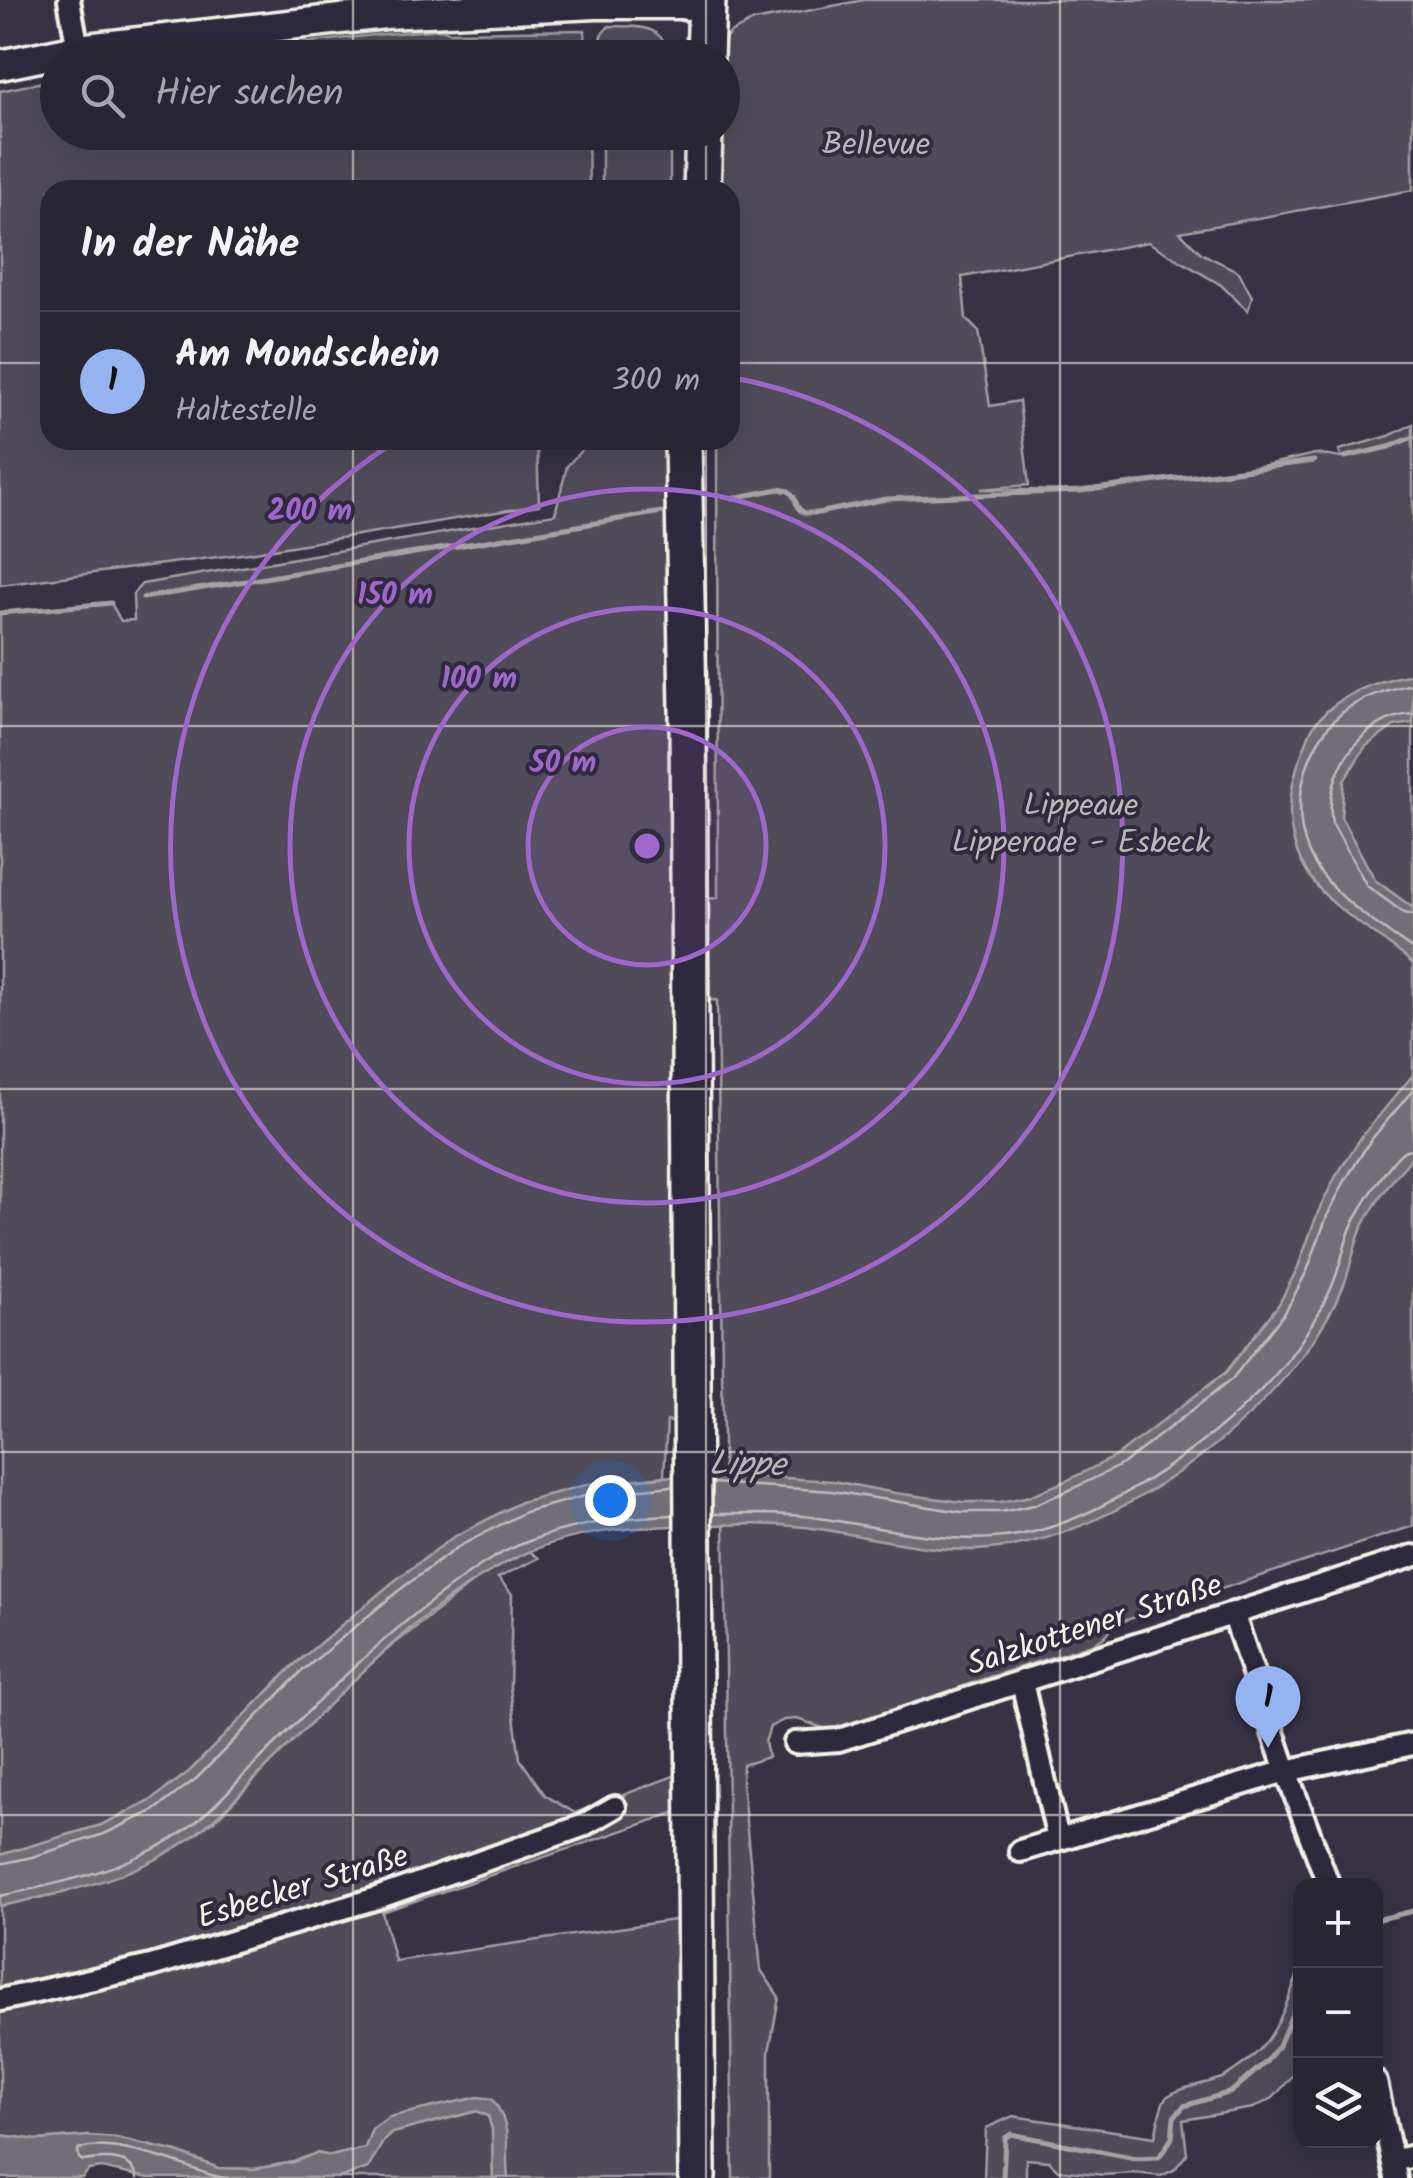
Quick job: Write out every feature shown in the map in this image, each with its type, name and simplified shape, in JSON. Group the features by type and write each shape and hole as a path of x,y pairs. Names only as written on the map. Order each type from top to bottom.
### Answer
{"highway":[{"path":"688,40 695,1"},
{"path":"695,1 702,40"},
{"path":"683,180 684,150"},
{"path":"702,180 703,150"},
{"path":"684,450 697,892 702,1617 714,2178"},
{"path":"697,892 707,712 703,450"},
{"path":"697,2178 702,1617"}],"main road":[{"path":"157,40 385,14 695,1"},
{"path":"0,65 40,57"}],"street":[{"path":"69,0 76,40"},
{"name":"Salzkottener Straße","path":"795,1743 839,1740 1413,1556"},
{"path":"1233,1612 1326,1878"},
{"path":"1022,1682 1058,1839"},
{"path":"1020,1852 1286,1771 1413,1744"},
{"name":"Esbecker Straße","path":"0,2000 151,1966 378,1898 582,1826 615,1807"},
{"path":"1383,2106 1400,2165"}],"green space":[{"path":"864,0 1413,0 1413,190 1180,232 1201,253 1239,272 1252,297 1248,311 1221,285 1148,242 962,277 966,319 978,331 990,406 1019,401 1029,485 981,489 1071,491 1266,465 1315,454 1342,458 1339,450 1389,436 1413,424 1413,1526 1117,1623 1092,1644 835,1732 797,1719 770,1727 765,1742 768,1757 743,1765 742,1781 761,1970 779,1997 769,2052 769,2178 733,2178 717,1000 681,1001 684,1425 667,1421 664,1476 590,1484 521,1502 452,1538 294,1665 190,1771 149,1802 101,1825 0,1855 0,613 111,603 121,621 134,620 133,594 142,584 555,514 567,466 582,450 672,450 680,900 718,898 717,450 740,450 740,180 717,180 718,150 740,150 740,40 725,40 730,33 754,21"},
{"path":"609,26 640,27 662,40 601,40"},
{"path":"441,29 585,30 585,40 331,40"},
{"path":"40,83 40,150 588,150 589,180 40,180 40,450 537,450 539,505 249,553 0,585 0,91"},
{"path":"602,150 670,150 670,180 602,180"},
{"path":"529,1551 539,1558 498,1578 512,1594 510,1688 520,1759 545,1795 575,1813 679,1774 680,1811 382,1912 395,1961 681,1919 687,2178 508,2178 492,2099 372,2129 365,2148 331,2156 316,2153 294,2162 254,2169 218,2168 177,2152 116,2138 38,2140 0,2135 0,1906 63,1893 128,1871 214,1821 383,1653 483,1574"},
{"path":"1293,1987 1293,2075 1273,2098 1253,2108 1183,2120 1187,2154 1174,2170 1161,2176 1104,2175 1058,2170 1049,2161 1026,2159 1026,2178 984,2178 986,2128 1013,2116 1155,2137 1161,2107 1169,2095 1224,2077 1250,2059 1268,2040"},
{"path":"477,2111 488,2116 492,2128 493,2178 338,2178 368,2168 392,2133"}],"water":[{"path":"1413,674 1413,723 1394,726 1365,747 1344,781 1341,817 1375,880 1413,908 1413,964 1318,888 1294,843 1290,811 1298,764 1312,729 1322,716 1358,691"},
{"path":"1413,1075 1412,1156 1365,1223 1329,1315 1302,1356 1268,1396 1184,1469 1137,1499 1088,1523 1038,1540 990,1549 926,1547 805,1527 751,1524 616,1530 546,1545 487,1573 386,1649 225,1809 179,1846 116,1876 0,1906 0,1855 101,1825 149,1802 190,1771 294,1665 392,1583 452,1538 521,1502 590,1484 704,1473 833,1481 963,1502 1000,1502 1030,1496 1118,1455 1226,1372 1279,1304 1336,1176 1362,1136"},
{"path":"478,2097 492,2099 503,2119 508,2178 493,2178 492,2129 488,2116 477,2111 392,2133 368,2168 338,2178 148,2178 101,2168 89,2170 82,2178 0,2178 0,2135 38,2140 116,2138 177,2152 218,2168 254,2169 294,2162 316,2153 331,2156 365,2148 372,2129 389,2117"}],"waterway":[{"path":"1345,457 1413,437"},
{"path":"733,498 779,489 789,491 804,513 818,513 886,499 1080,491 1314,461"},
{"path":"143,598 662,512"},
{"path":"0,613 111,603"},
{"path":"1383,1918 1413,1911"},
{"path":"1003,2178 1005,2138 1011,2134 1136,2158 1159,2157 1172,2138 1174,2117 1184,2106 1231,2092 1266,2062 1279,2045 1293,2012"}],"place":[{"name":"Am Mondschein","path":"1268,1748"}],"park label":[{"name":"Bellevue","path":"876,145"},
{"name":"Lippeaue Lipperode - Esbeck","path":"1081,824"}],"water label":[{"name":"Lippe","path":"747,1466"}]}
